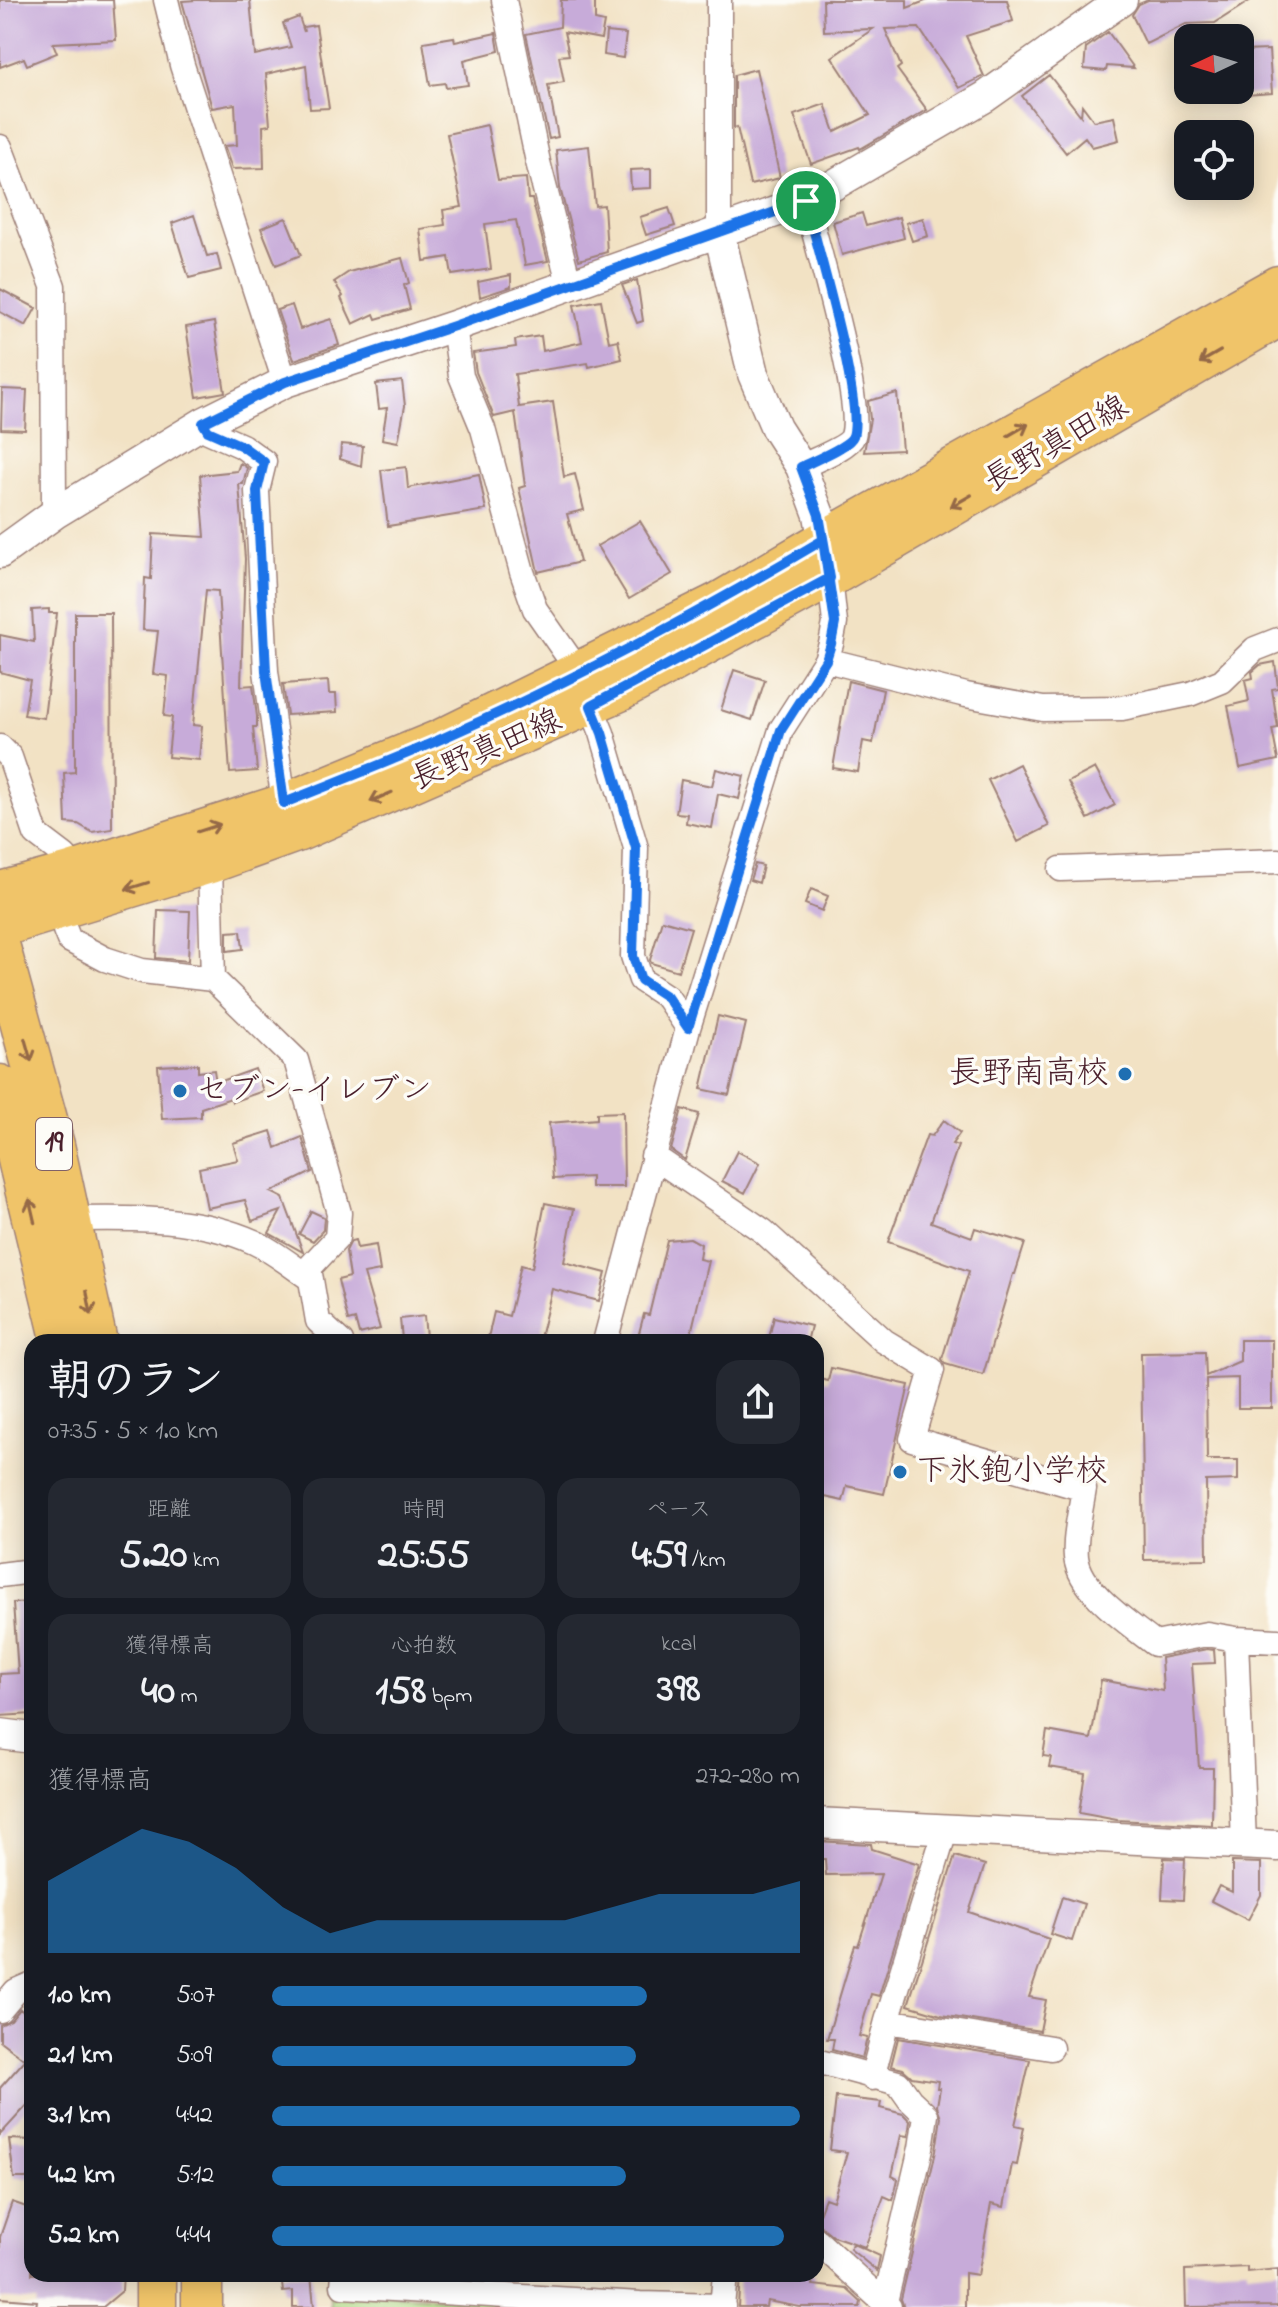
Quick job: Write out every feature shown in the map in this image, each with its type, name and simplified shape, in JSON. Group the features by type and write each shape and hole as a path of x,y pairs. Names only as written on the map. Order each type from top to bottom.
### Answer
{"highway":[{"name":"19","path":"0,948 54,1145 95,1334"},
{"name":"19","path":"0,1085 60,1334"},
{"path":"156,2282 156,2307"},
{"path":"202,2282 202,2307"}],"main road":[{"name":"長野真田線","path":"0,891 70,872 284,803 442,738 585,689 718,602 823,540 1278,285"},
{"name":"長野真田線","path":"0,928 210,864 299,832 585,689 830,578 1278,318"}],"street":[{"path":"166,0 182,65 285,382"},
{"path":"504,0 538,162 569,283"},
{"path":"607,1334 688,1028 781,730 826,660 835,623 819,515 801,467 776,428 753,374 719,232 719,0"},
{"path":"0,553 54,514 203,423 285,382 454,326 806,201 985,97 1122,0"},
{"path":"0,147 53,286 54,514"},
{"path":"801,467 849,443 854,435 850,384 806,201"},
{"path":"454,326 461,376 483,429 535,609 585,689 602,733 636,848 633,956 641,980 667,997 688,1028"},
{"path":"203,423 208,431 242,446 264,462 257,491 263,624 266,671 284,803"},
{"path":"826,660 966,695 1043,709 1122,708 1190,694 1222,681 1255,649 1278,640"},
{"path":"0,747 10,757 36,834 65,856 70,872"},
{"path":"1061,869 1278,861"},
{"path":"210,864 213,979"},
{"path":"65,930 69,940 105,959 142,971 213,979 296,1060 339,1213 337,1238 309,1268 318,1321 332,1334"},
{"path":"653,1156 763,1231 884,1341 932,1370 912,1439 1084,1489 1076,1558 1087,1586 1155,1644 1207,1634 1278,1641"},
{"path":"71,1219 150,1218 222,1229 257,1244 311,1279"},
{"path":"0,1575 24,1572"},
{"path":"1236,1639 1244,1844"},
{"path":"0,1734 24,1737"},
{"path":"824,1823 1278,1846"},
{"path":"872,2078 946,1828"},
{"path":"0,2010 16,1991 24,1988"},
{"path":"887,2021 1051,2048"},
{"path":"824,2063 898,2083 926,2115 887,2305"},
{"path":"824,2247 887,2305"},
{"path":"343,2282 343,2286 546,2285 640,2305 722,2306 724,2282"}],"green space":[{"path":"330,2291 589,2307 330,2307"}],"building":[{"path":"0,0 113,0 116,40 53,43 57,53 27,65 24,58 0,67"},
{"path":"250,0 255,55 291,47 283,23 299,17 304,32 303,27 316,25 329,108 310,109 306,65 266,74 270,125 263,126 264,168 232,169 224,146 237,145 235,104 212,108 182,1"},
{"path":"561,0 595,0 595,20 604,22 601,39 564,32 569,55 559,56 564,82 548,85 558,137 549,139 526,34 560,27"},
{"path":"823,0 907,0 907,8 928,0 1007,0 1013,21 966,36 984,76 959,88 919,28 885,29 901,66 897,69 927,110 860,149 811,164 794,115 825,104 835,132 870,115 832,57 873,29 824,31"},
{"path":"1148,0 1251,0 1215,23 1174,24 1174,30 1146,44 1132,15 1139,4"},
{"path":"606,32 626,34 623,58 604,55"},
{"path":"1108,32 1134,68 1107,66 1106,71 1084,69 1086,48"},
{"path":"496,33 499,51 464,60 468,85 446,88 445,83 430,85 423,42 454,37 455,42"},
{"path":"1269,50 1272,93 1254,94 1254,51"},
{"path":"756,69 780,178 750,185 737,127 734,128 734,75"},
{"path":"1049,75 1081,116 1082,105 1094,121 1114,117 1119,140 1092,147 1085,137 1066,153 1022,96"},
{"path":"487,125 498,180 526,178 528,199 532,199 548,261 525,265 516,220 485,224 491,269 452,275 449,257 424,261 420,229 445,225 443,210 462,207 447,134"},
{"path":"589,146 595,206 604,205 607,252 579,260 560,188 556,150"},
{"path":"651,169 651,188 631,189 630,170"},
{"path":"669,208 675,226 646,235 640,217"},
{"path":"862,213 866,226 899,217 904,238 842,255 833,222"},
{"path":"194,215 207,256 217,254 221,270 189,278 172,223"},
{"path":"286,218 301,255 276,265 261,228"},
{"path":"923,218 928,236 912,241 906,223"},
{"path":"402,258 409,283 404,285 410,309 376,319 374,314 353,324 341,298 343,296 334,282 349,272"},
{"path":"511,275 511,287 480,297 478,282"},
{"path":"637,280 643,321 637,323 622,285"},
{"path":"0,289 36,308 26,326 0,312"},
{"path":"601,300 609,342 618,340 622,359 589,367 588,363 515,374 519,407 553,402 564,477 575,474 584,510 567,514 580,562 538,572 519,488 525,486 515,412 494,417 476,372 473,353 516,347 515,340 541,336 543,351 582,342 574,305"},
{"path":"292,305 300,329 331,319 339,345 294,360 277,310"},
{"path":"214,322 225,392 197,397 186,327"},
{"path":"402,381 405,406 398,442 382,439 387,408 379,409 376,384"},
{"path":"2,389 27,390 25,430 1,429"},
{"path":"897,393 902,450 864,452 870,419 868,401"},
{"path":"341,444 363,446 361,466 340,459"},
{"path":"240,463 247,468 243,484 239,484 245,559 241,686 253,685 257,717 257,727 253,727 257,771 230,773 218,591 206,590 193,725 202,726 199,760 168,757 172,717 164,716 168,676 153,674 158,631 143,630 145,578 151,579 153,534 205,537 200,475 237,471"},
{"path":"406,467 408,488 479,474 486,510 388,526 381,470"},
{"path":"640,521 672,574 629,599 597,546"},
{"path":"49,609 49,613 57,613 44,718 24,715 30,680 0,672 0,635 34,642 32,610"},
{"path":"75,613 111,613 112,829 92,832 78,824 66,823 64,773 75,772"},
{"path":"1275,662 1278,688 1272,689 1278,728 1272,729 1278,760 1240,768 1228,706 1249,701 1245,680 1253,678 1252,672 1260,665"},
{"path":"734,670 765,680 752,720 721,710"},
{"path":"328,681 329,694 336,694 337,712 287,715 283,684"},
{"path":"848,681 883,690 873,743 863,741 858,772 833,768"},
{"path":"1019,764 1049,826 1018,842 988,780"},
{"path":"1095,768 1115,805 1088,819 1068,782"},
{"path":"716,769 744,776 739,799 718,794 712,828 686,823 687,814 676,813 681,780 712,786"},
{"path":"755,864 763,866 759,883 750,880"},
{"path":"811,889 828,896 822,911 805,904"},
{"path":"158,910 190,911 188,961 156,958"},
{"path":"662,920 691,928 678,971 651,963 650,960"},
{"path":"241,931 243,949 227,951 227,932"},
{"path":"718,1016 746,1023 729,1095 701,1089"},
{"path":"198,1064 198,1072 214,1070 216,1083 255,1069 263,1091 232,1102 231,1098 201,1108 201,1117 162,1119 158,1066"},
{"path":"682,1109 699,1114 685,1160 671,1150"},
{"path":"623,1112 624,1187 591,1187 591,1177 553,1179 549,1123 597,1119 597,1113"},
{"path":"944,1120 960,1133 952,1144 958,1146 931,1222 972,1237 975,1228 1025,1243 983,1375 945,1364 942,1359 969,1271 888,1242 927,1135 932,1136"},
{"path":"271,1131 276,1148 302,1137 312,1172 271,1192 283,1198 303,1252 269,1233 281,1211 252,1221 245,1200 207,1208 199,1168 238,1160 233,1143"},
{"path":"737,1151 760,1163 745,1193 722,1181"},
{"path":"545,1203 574,1209 564,1262 606,1273 599,1301 552,1289 541,1334 489,1334 494,1312 509,1316 521,1265 532,1268"},
{"path":"311,1211 324,1217 323,1230 313,1241 299,1234"},
{"path":"690,1238 701,1244 699,1259 708,1261 691,1334 639,1334 644,1314 649,1315 667,1240"},
{"path":"355,1240 357,1248 376,1245 380,1271 364,1274 380,1329 359,1334 355,1319 348,1321 338,1280 350,1277 346,1251 351,1241"},
{"path":"424,1316 426,1334 402,1334 400,1319"},
{"path":"774,1317 811,1326 809,1334 770,1334"},
{"path":"1240,1340 1272,1340 1272,1408 1238,1408 1238,1378 1206,1379 1207,1460 1238,1460 1238,1480 1206,1481 1207,1559 1144,1560 1141,1353 1205,1352 1206,1376 1240,1361"},
{"path":"831,1368 909,1385 884,1494 847,1486 843,1501 824,1497 824,1380 828,1381"},
{"path":"24,1602 24,1714 0,1716 0,1674 18,1673 13,1603"},
{"path":"1214,1650 1215,1663 1192,1664 1199,1768 1213,1768 1212,1825 1117,1820 1079,1813 1085,1773 1049,1767 1051,1757 1043,1756 1047,1731 1091,1739 1101,1680 1163,1691 1161,1658"},
{"path":"824,1841 871,1844 872,1849 919,1864 879,1996 871,1994 859,2036 867,2038 862,2058 832,2050 834,2039 827,2039 855,1945 858,1946 881,1874 826,1875"},
{"path":"955,1856 985,1865 969,1912 1049,1939 1029,1997 1046,2000 1040,2031 941,2015 908,2005"},
{"path":"1164,1858 1185,1859 1183,1900 1162,1899"},
{"path":"1232,1862 1261,1863 1261,1895 1248,1920 1211,1901 1219,1886 1232,1892"},
{"path":"1062,1897 1084,1904 1072,1941 1050,1934"},
{"path":"20,2009 24,2012 24,2059 0,2041 0,2025 11,2020"},
{"path":"898,2038 1030,2060 1015,2125 1024,2127 1017,2165 1012,2164 1004,2207 991,2204 978,2275 965,2273 965,2307 904,2307 901,2299 936,2151 941,2117 937,2106 938,2081 912,2077 903,2069 891,2066"},
{"path":"24,2061 24,2109 0,2135 0,2088"},
{"path":"836,2097 881,2102 880,2108 903,2114 910,2121 908,2136 901,2135 892,2176 898,2179 893,2200 884,2196 865,2247 833,2236 824,2229 824,2201 825,2198 833,2201 847,2152 830,2150"},
{"path":"9,2139 24,2140 24,2178 14,2178"},
{"path":"12,2202 24,2206 24,2282 123,2282 122,2291 103,2307 36,2307 37,2301 0,2298 0,2237"},
{"path":"853,2244 880,2256 877,2271 850,2249"},
{"path":"1247,2267 1247,2272 1278,2269 1278,2306 1186,2307 1185,2270"},
{"path":"282,2282 312,2282 314,2307 293,2307 293,2291 283,2292"},
{"path":"740,2282 814,2282 813,2285 847,2289 861,2302 860,2307 800,2307 767,2301 766,2307 738,2307"}],"place":[{"name":"長野南高校","path":"1125,1074"},
{"name":"セブン-イレブン","path":"180,1091"},
{"name":"下氷鉋小学校","path":"900,1472"}],"route":[{"path":"806,201 454,326 285,382 203,423 208,431 242,446 264,462 257,491 260,577 266,671 284,803 442,738 579,672 718,602 823,540 830,578 835,623 831,644 826,660 781,730 688,1028 667,997 641,980 633,956 636,848 591,706 830,578 819,515 801,467 849,443 854,435 852,398 806,201"}]}
